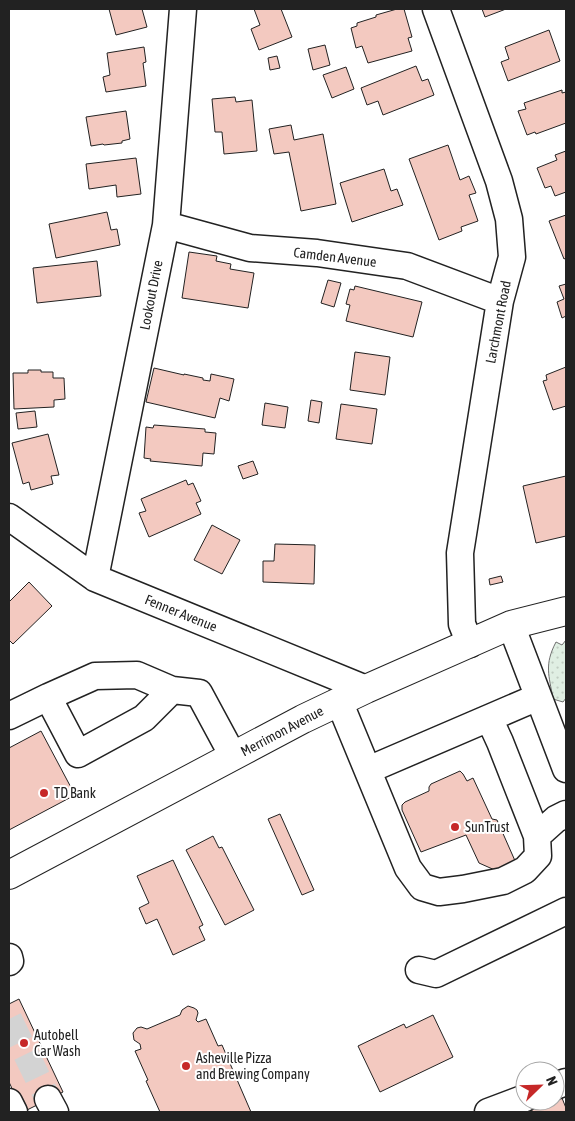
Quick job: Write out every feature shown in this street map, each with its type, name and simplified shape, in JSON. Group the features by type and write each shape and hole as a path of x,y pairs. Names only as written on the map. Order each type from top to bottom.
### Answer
{"main road":[{"name":"Merrimon Avenue","path":"9,875 303,719 366,689 511,626 566,611"}],"street":[{"name":"Lookout Drive","path":"95,578 166,225 183,9"},
{"name":"Larchmont Road","path":"436,9 499,181 509,219 512,257 500,302 460,554 462,624 470,644"},
{"name":"Camden Avenue","path":"166,225 250,248 317,253 407,266 500,302"},
{"name":"Fenner Avenue","path":"9,517 95,578 366,689"},
{"path":"511,626 566,769"},
{"path":"9,716 95,676 137,675 172,690 199,693 233,756"},
{"path":"48,697 78,754 144,718 172,690"},
{"path":"368,770 538,697"},
{"path":"339,702 408,868 422,887 439,892 503,882 525,870 538,856 537,836 489,718"},
{"path":"537,836 556,819 566,814"},
{"path":"419,970 436,974 566,911"},
{"path":"9,1102 14,1112"},
{"path":"488,1112 515,1102"}],"green space":[{"path":"566,640 566,698 563,702 553,699 549,664 556,642 562,645"}],"building":[{"path":"109,9 142,9 147,27 116,35"},
{"path":"254,9 281,9 292,37 259,50 251,29 260,25"},
{"path":"404,9 412,37 408,38 412,51 368,63 362,46 356,48 351,28 357,26 357,23 376,17 376,15"},
{"path":"482,9 506,9 485,17"},
{"path":"549,30 560,61 508,81 501,62 509,59 505,47"},
{"path":"325,45 330,65 313,70 308,49"},
{"path":"144,47 146,62 143,63 146,86 106,92 103,77 110,75 107,53"},
{"path":"277,56 280,68 270,70 268,58"},
{"path":"416,66 422,81 428,79 434,95 383,115 378,101 367,105 361,88"},
{"path":"346,67 354,89 332,98 323,75"},
{"path":"562,90 562,93 566,92 566,123 536,134 535,132 527,135 518,111 526,109 524,103"},
{"path":"235,97 236,102 252,100 257,151 224,154 222,132 215,132 212,99"},
{"path":"126,111 130,139 122,141 122,143 91,146 86,117"},
{"path":"291,125 294,140 323,134 336,204 301,211 289,152 274,154 269,129"},
{"path":"448,145 460,180 469,176 476,193 469,195 478,221 461,227 462,231 439,240 409,159"},
{"path":"566,151 566,192 555,196 551,186 545,188 537,168 557,160 555,155"},
{"path":"136,158 141,194 117,197 116,185 89,189 86,164"},
{"path":"384,169 391,191 397,189 403,205 352,222 340,183"},
{"path":"107,212 111,230 117,229 120,245 56,258 49,224"},
{"path":"566,215 566,258 564,259 549,221"},
{"path":"189,252 217,256 216,261 231,264 230,269 254,273 248,308 182,298"},
{"path":"97,261 101,296 37,303 33,268"},
{"path":"328,280 341,283 334,307 321,303"},
{"path":"566,284 566,316 562,318 557,302 564,299 559,286"},
{"path":"355,286 422,302 413,337 346,321 350,305 346,304 350,289 354,290"},
{"path":"355,352 390,357 385,395 350,390"},
{"path":"566,367 566,406 553,410 543,381 547,380 546,375"},
{"path":"154,368 210,381 211,374 234,379 229,401 220,398 215,418 146,402"},
{"path":"28,370 53,372 53,378 64,378 65,399 54,400 54,407 14,409 13,373 28,373"},
{"path":"311,400 322,402 319,423 308,421"},
{"path":"265,403 288,407 285,428 262,425"},
{"path":"341,404 377,409 372,444 336,439"},
{"path":"35,411 37,427 18,429 16,413"},
{"path":"154,425 205,429 205,432 216,433 214,454 203,453 202,466 150,461 151,459 144,458 146,427 153,428"},
{"path":"48,434 59,475 51,476 53,484 31,490 29,482 23,484 12,443"},
{"path":"253,461 258,474 243,479 238,466"},
{"path":"566,476 566,536 536,543 523,486"},
{"path":"186,480 188,485 193,483 201,501 196,503 201,514 149,537 139,513 146,511 141,499"},
{"path":"212,525 240,540 222,574 194,560"},
{"path":"275,544 315,545 314,584 263,582 263,561 274,561"},
{"path":"501,576 503,582 490,585 489,579"},
{"path":"29,582 52,606 13,644 9,640 9,602"},
{"path":"41,731 75,795 9,830 9,748"},
{"name":"SunTrust","path":"460,771 467,781 473,778 492,819 497,820 516,863 506,875 479,863 466,835 421,852 402,810 402,805 405,802 429,791 431,784"},
{"path":"280,814 314,890 302,895 268,819"},
{"path":"213,836 219,848 222,847 254,910 225,925 186,850"},
{"path":"173,860 203,925 199,927 205,940 173,955 157,919 146,924 139,908 149,903 137,876"},
{"name":"Autobell Car Wash","path":"19,999 63,1092 23,1112 9,1082 9,1004"},
{"name":"Asheville Pizza and Brewing Company","path":"188,1006 197,1010 196,1020 198,1022 206,1019 218,1046 222,1045 251,1112 160,1112 135,1051 141,1049 140,1044 134,1040 133,1033 137,1028 147,1029 180,1015 182,1010"},
{"path":"433,1015 453,1057 380,1092 358,1046 404,1024 406,1028"},
{"path":"565,1106 566,1108 566,1112 527,1112 565,1111"}],"tunnel":[{"path":"9,1019 48,1099"}],"place":[{"name":"TD Bank","path":"44,793"},
{"name":"SunTrust","path":"455,827"},
{"name":"Autobell Car Wash","path":"24,1043"},
{"name":"Asheville Pizza and Brewing Company","path":"186,1066"}]}
